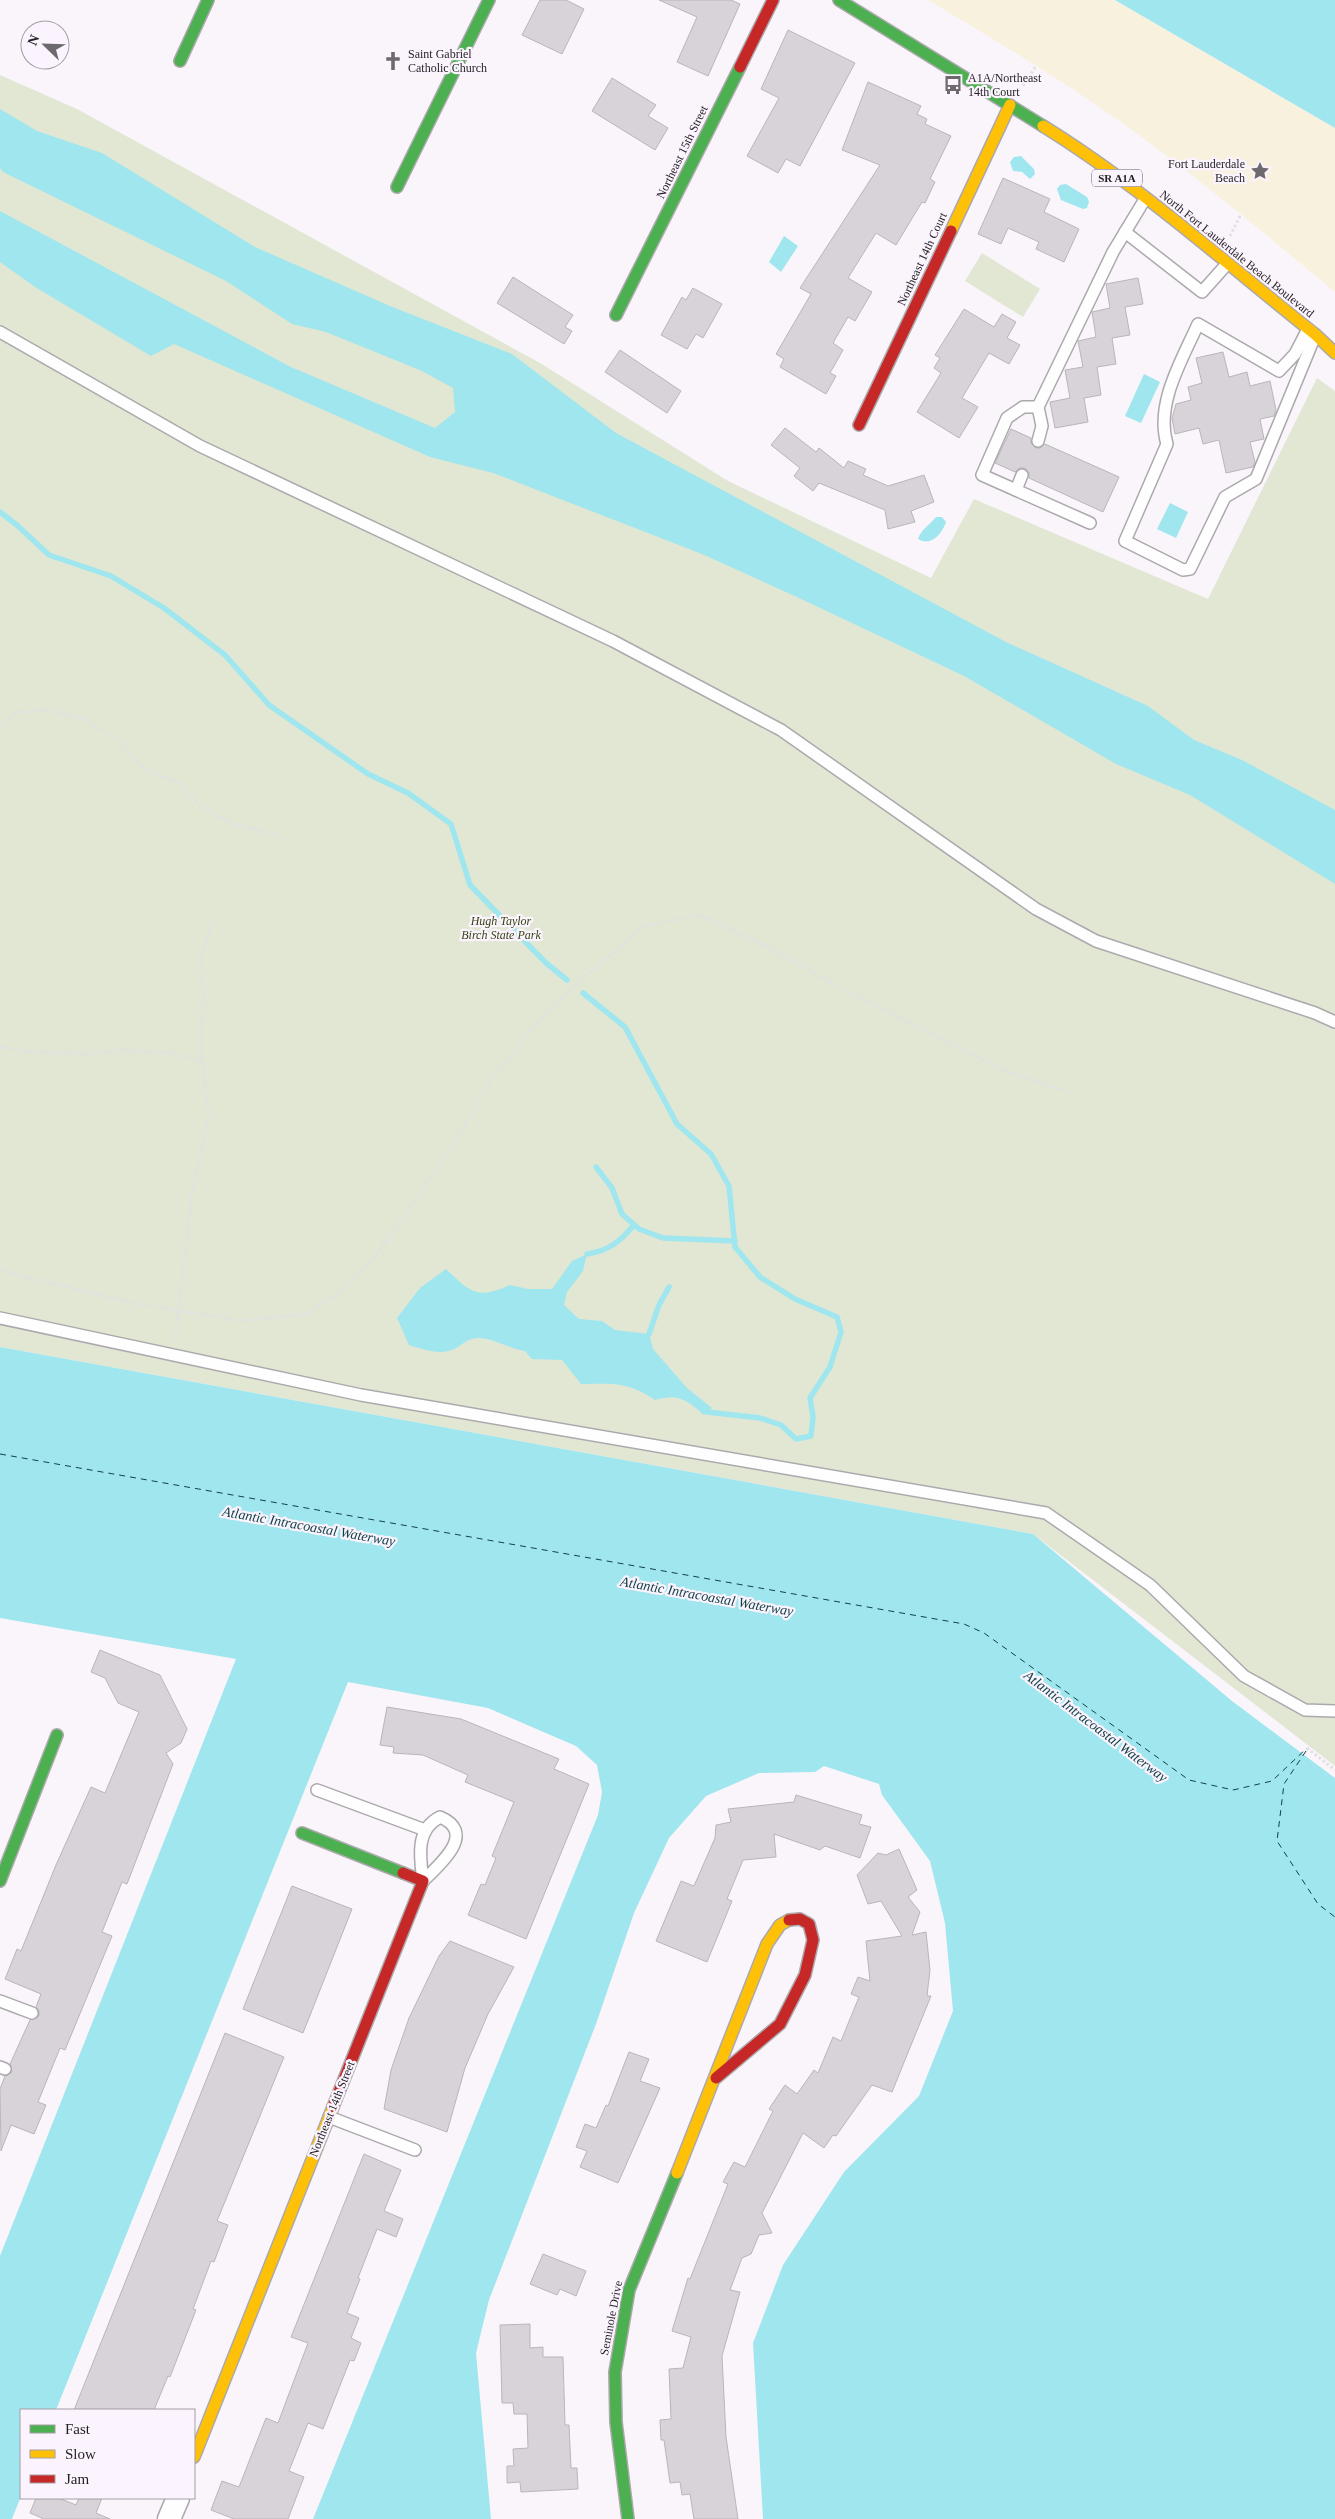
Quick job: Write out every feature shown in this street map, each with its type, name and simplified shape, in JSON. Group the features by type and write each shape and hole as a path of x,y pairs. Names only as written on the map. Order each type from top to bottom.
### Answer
{"street":[{"path":"180,61 208,0"},
{"path":"397,187 488,0"},
{"name":"Northeast 15th Street","path":"616,315 773,0"},
{"name":"North Fort Lauderdale Beach Boulevard","path":"839,0 1066,140 1145,198 1312,332 1335,353"},
{"name":"Northeast 14th Court","path":"859,426 1010,105"},
{"name":"North Fort Lauderdale Beach Boulevard","path":"1312,332 1335,345"},
{"path":"0,1881 57,1735"},
{"path":"302,1833 423,1881"},
{"name":"Northeast 14th Street","path":"195,2454 423,1881"},
{"name":"Seminole Drive","path":"628,2519 616,2422 615,2372 628,2290 716,2078 767,1944 780,1925 791,1919 800,1919 809,1924 813,1940 805,1975 780,2024 716,2078"},
{"path":"169,2519 178,2499"}],"lane":[{"path":"1038,441 1042,426 1038,407 1113,252 1145,198"},
{"path":"1125,232 1202,292 1227,264"},
{"path":"1198,324 1279,371 1312,332 1256,479 1225,497 1190,569 1183,570 1125,540 1166,444 1162,428 1172,380 1198,324"},
{"path":"0,332 200,446 613,641 781,730 1036,909 1096,941 1315,1013 1335,1022"},
{"path":"1038,407 1023,407 1007,418 982,475 1090,523"},
{"path":"1016,490 1022,475"},
{"path":"0,1318 370,1397 1046,1513 1150,1585 1244,1676 1305,1710 1335,1711"},
{"path":"317,1790 425,1830"},
{"path":"440,1817 450,1821 454,1829 455,1841 453,1850 423,1881 420,1854 421,1838 432,1821 440,1817"},
{"path":"0,2001 32,2014"},
{"path":"329,2117 415,2150"}],"path":[{"path":"0,725 18,712 45,710 81,718 122,742 140,764 156,774 178,782 199,805 228,822 277,835"},
{"path":"0,1269 72,1288 178,1310 243,1321 305,1314 347,1288 377,1254 456,1138 492,1079 534,1026 644,926 698,915 763,944 833,984 1001,1069 1070,1093"},
{"path":"173,1355 192,1194 210,1116 203,1063 201,957 212,920"},
{"path":"0,1047 38,1053 86,1054 120,1050 171,1053 203,1063"},
{"path":"1308,1748 1335,1770"}],"green space":[{"name":"Hugh Taylor Birch State Park","path":"0,75 77,109 540,363 728,481 931,578 974,499 1208,599 1317,378 1335,391 1335,1766 1033,1534 0,1347"},
{"path":"982,253 1040,289 1023,317 965,281"}],"sand":[{"name":"Fort Lauderdale Beach","path":"928,0 1115,0 1335,128 1335,292 1149,142 1050,74"}],"water":[{"path":"1115,0 1335,0 1335,128"},
{"path":"0,109 37,131 102,153 255,247 390,306 512,354 616,433 1006,642 1148,706 1194,740 1242,760 1335,810 1335,884 1190,795 1116,764 964,676 702,554 493,473 430,457 174,344 151,356 35,287 0,262 0,211 291,367 435,428 455,412 453,388 422,371 326,332 292,324 226,281 3,172 0,168"},
{"path":"1021,156 1034,169 1035,174 1030,179 1022,172 1013,171 1010,162 1014,157"},
{"path":"1066,184 1087,197 1089,202 1087,208 1083,209 1061,200 1057,189 1060,185"},
{"path":"784,236 798,246 781,272 769,262"},
{"path":"1144,374 1160,382 1141,423 1125,416"},
{"path":"1170,503 1188,512 1176,538 1157,529"},
{"path":"936,517 942,517 946,522 939,535 927,541 918,539 923,530"},
{"path":"587,1254 583,1271 567,1292 564,1305 579,1319 602,1321 615,1330 649,1334 653,1349 687,1388 712,1408 704,1415 682,1399 670,1397 655,1400 636,1389 619,1385 581,1384 562,1360 532,1359 525,1351 488,1339 472,1339 452,1350 441,1352 409,1345 397,1318 420,1288 446,1269 468,1288 482,1293 499,1290 510,1285 528,1289 552,1289 572,1261"},
{"name":"Atlantic Intracoastal Waterway","path":"0,1347 1033,1534 1232,1701 1335,1778 1335,2519 763,2519 753,2343 783,2265 844,2172 919,2096 953,2011 945,1923 930,1861 882,1795 879,1784 824,1766 815,1772 759,1773 706,1796 669,1838 634,1913 596,2024 489,2300 476,2353 491,2519 313,2519 598,1815 602,1792 597,1765 576,1746 488,1708 348,1682 56,2409 20,2409 20,2499 12,2519 0,2519 0,2256 236,1659 0,1618"}],"building":[{"path":"540,0 566,0 584,9 562,54 522,35"},
{"path":"659,0 731,0 740,4 708,76 677,62 697,17"},
{"path":"788,30 855,63 800,166 786,159 778,173 747,156 779,98 761,89"},
{"path":"612,78 656,105 648,116 668,128 655,150 592,111"},
{"path":"868,82 921,106 917,114 927,119 925,124 951,136 930,179 935,182 925,203 922,202 896,245 876,233 848,278 872,292 855,321 848,317 833,343 843,350 830,373 836,376 826,394 780,367 784,359 776,354 811,294 800,288 880,165 842,150"},
{"path":"1003,178 1050,199 1044,212 1079,229 1064,262 1036,249 1039,242 1008,228 1001,244 978,234"},
{"path":"513,277 573,315 565,327 572,331 564,344 497,303"},
{"path":"1138,278 1143,304 1125,307 1130,335 1112,338 1116,364 1097,367 1101,395 1084,398 1088,422 1055,428 1050,402 1070,398 1065,370 1083,367 1078,341 1096,337 1092,312 1110,308 1106,284"},
{"path":"693,288 722,304 703,338 696,334 687,349 661,335 682,297 686,300"},
{"path":"964,309 994,327 1002,314 1016,322 1007,338 1020,345 1009,364 989,353 962,398 978,407 959,438 917,412 941,373 934,368 940,358 935,355"},
{"path":"620,350 681,391 667,413 605,372"},
{"path":"1223,352 1229,377 1247,372 1250,386 1270,381 1276,410 1274,416 1260,419 1264,439 1250,442 1255,462 1253,467 1226,473 1219,440 1203,444 1199,428 1175,434 1172,418 1176,404 1191,400 1188,387 1202,383 1196,358"},
{"path":"785,428 816,452 819,448 844,468 848,461 866,469 863,475 888,486 924,475 934,502 911,511 915,522 888,529 885,510 819,483 813,491 794,476 800,468 771,445"},
{"path":"1011,429 1031,438 1031,443 1036,448 1040,448 1045,444 1119,477 1103,512 1029,478 1029,473 1025,468 1020,468 1015,472 995,463"},
{"path":"100,1650 160,1675 187,1729 181,1743 166,1753 173,1764 127,1884 122,1882 102,1932 112,1936 65,2050 60,2048 38,2102 46,2105 34,2134 11,2125 1,2151 0,2089 5,2076 12,2072 10,2064 30,2020 39,2016 39,2011 36,2007 41,1994 5,1979 17,1949 21,1951 56,1865 91,1787 105,1793 139,1712 118,1703 105,1678 91,1672"},
{"path":"387,1707 461,1719 559,1759 554,1769 589,1784 526,1939 468,1915 481,1884 485,1885 496,1858 492,1856 514,1802 465,1782 468,1775 423,1755 393,1753 394,1747 380,1745"},
{"path":"796,1795 862,1815 859,1824 871,1827 860,1858 825,1846 820,1850 774,1834 776,1857 743,1860 727,1899 732,1901 707,1962 656,1941 681,1881 694,1886 715,1838 716,1825 731,1822 728,1809 794,1802"},
{"path":"899,1849 917,1890 908,1897 920,1912 912,1935 926,1932 930,1970 927,1996 931,1996 892,2092 872,2085 836,2136 833,2135 824,2148 803,2133 762,2213 772,2233 759,2235 751,2254 742,2258 730,2290 740,2292 722,2356 726,2437 738,2519 694,2519 690,2494 682,2495 680,2482 670,2483 664,2440 661,2440 660,2420 671,2419 669,2369 683,2368 691,2337 672,2331 688,2278 690,2279 728,2184 723,2182 734,2162 745,2167 773,2111 769,2109 785,2085 797,2094 814,2070 818,2073 833,2037 841,2041 859,1997 851,1994 858,1977 870,1981 866,1941 902,1936 881,1901 868,1904 857,1875 878,1853 886,1855"},
{"path":"292,1886 352,1909 303,2033 243,2009"},
{"path":"450,1941 514,1967 488,2014 465,2068 447,2132 384,2109 391,2070 409,2018 439,1956"},
{"path":"225,2033 284,2057 217,2221 228,2225 214,2262 211,2261 193,2309 196,2310 170,2377 168,2376 154,2409 74,2409"},
{"path":"629,2052 649,2059 640,2081 660,2088 618,2183 580,2167 587,2151 576,2147 585,2124 596,2128 606,2105 608,2106"},
{"path":"364,2154 401,2170 384,2211 403,2219 396,2237 377,2229 358,2278 360,2279 347,2313 359,2318 351,2338 361,2343 354,2361 350,2360 323,2429 308,2423 289,2471 304,2477 288,2519 234,2519 211,2510 222,2481 239,2487 266,2418 278,2423 308,2343 291,2337"},
{"path":"543,2254 586,2271 576,2296 560,2289 557,2295 530,2284"},
{"path":"530,2324 530,2348 543,2347 543,2357 563,2357 565,2425 569,2425 571,2468 577,2468 578,2489 521,2492 520,2482 507,2483 507,2466 514,2466 513,2449 528,2448 527,2414 514,2414 513,2403 502,2403 500,2325"},
{"path":"36,2499 61,2499 76,2505 79,2499 102,2499 96,2513 110,2519 44,2519 30,2513"}],"waterway":[{"path":"0,512 49,555 111,576 164,608 225,655 269,705 368,774 408,793 451,824 470,885 546,963 567,980"},
{"path":"583,993 625,1027 677,1124 711,1154 729,1186 735,1247 760,1277 795,1299 837,1317 841,1332 830,1367 810,1398 813,1417 811,1436 796,1439 781,1425 760,1418 707,1412"},
{"path":"596,1167 612,1188 622,1214 639,1229 663,1238 735,1241"},
{"path":"587,1254 601,1251 613,1245 634,1225"},
{"path":"649,1334 659,1305 669,1287"}],"ferry route":[{"path":"0,1454 964,1624 984,1633 1189,1780 1233,1790 1272,1781 1307,1748"},
{"path":"1306,1751 1284,1784 1277,1841 1318,1904 1335,1917"}],"traffic: fast":[{"path":"180,61 208,0"},
{"path":"397,187 489,0"},
{"path":"839,0 1043,126"},
{"path":"616,315 740,67"},
{"path":"0,1881 57,1735"},
{"path":"302,1833 403,1873"},
{"path":"628,2519 616,2422 615,2372 629,2290 677,2173"}],"traffic: slow":[{"path":"951,231 1010,105"},
{"path":"1043,126 1079,149 1149,200 1316,335 1335,353"},
{"path":"677,2173 767,1944 780,1925 789,1920"},
{"path":"195,2454 333,2107"}],"traffic: jam":[{"path":"740,67 773,0"},
{"path":"859,425 951,231"},
{"path":"333,2107 423,1881 403,1873"},
{"path":"716,2078 780,2024 805,1975 813,1940 809,1924 800,1919 789,1920"}],"place":[{"name":"Saint Gabriel Catholic Church","path":"393,61"},
{"name":"A1A/Northeast 14th Court","path":"953,85"},
{"name":"Fort Lauderdale Beach","path":"1260,171"}]}
